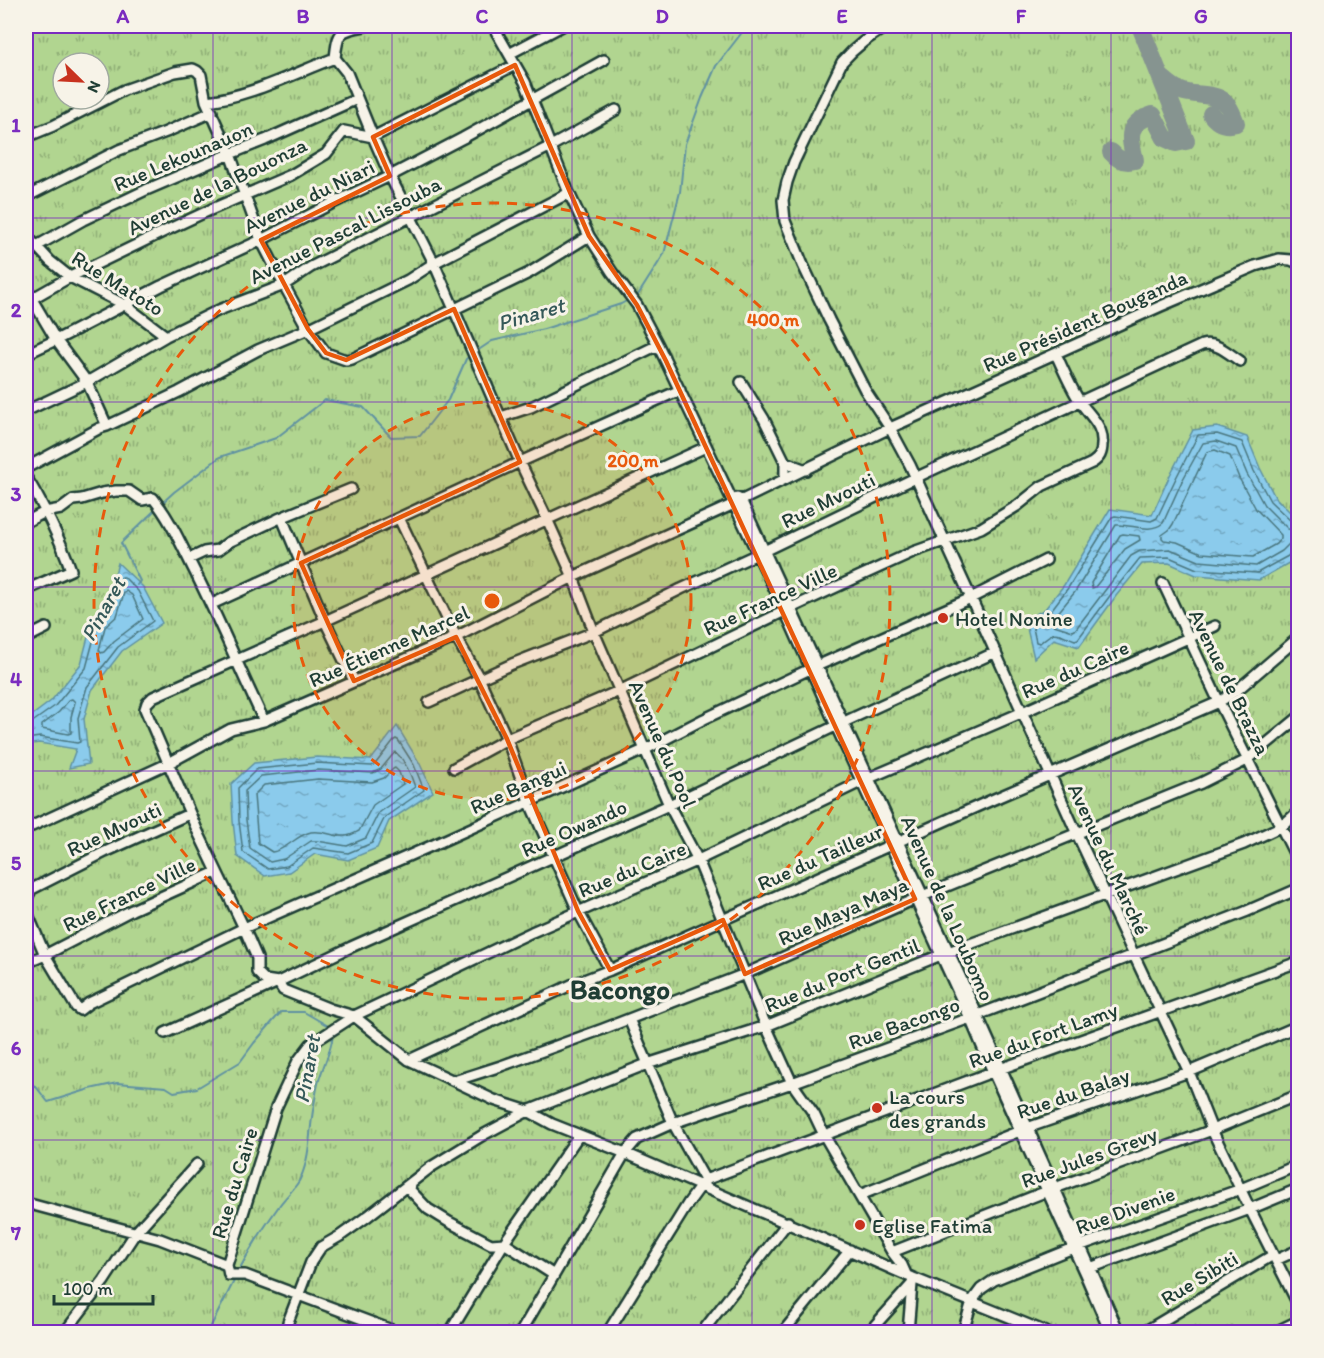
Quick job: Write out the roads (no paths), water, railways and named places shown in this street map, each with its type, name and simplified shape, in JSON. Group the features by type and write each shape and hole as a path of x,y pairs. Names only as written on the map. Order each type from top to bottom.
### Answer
{"street":[{"path":"206,100 249,93 335,58 337,39 342,33 365,26"},
{"path":"493,26 533,100 569,193 589,236 637,306 680,390 727,491 737,502"},
{"path":"509,54 562,26"},
{"name":"Avenue du Marché","path":"887,26 862,41 842,62 794,162 783,200 785,221 803,265 865,390 890,429 945,541 1105,895 1189,1072 1212,1130 1299,1304"},
{"name":"Avenue du Pool","path":"335,58 348,74 390,176 434,263 520,462 573,577 594,632 669,805 698,860 766,1026 792,1083 814,1113 824,1135 910,1279"},
{"name":"Avenue du Niari","path":"26,354 390,176 604,60"},
{"path":"373,137 515,65"},
{"path":"26,137 124,90 175,72 193,69 197,71 201,75 206,100 230,154 261,240 284,285 308,329 326,353 346,360 529,273 589,236"},
{"name":"Rue Lekounauon","path":"26,252 83,220 146,190 357,99"},
{"name":"Avenue Pascal Lissouba","path":"26,411 87,382 166,336 219,310 284,285 312,267 551,146 616,110"},
{"path":"26,196 119,150 212,112"},
{"name":"Avenue de la Bouonza","path":"28,301 70,277 210,210 291,175 326,154 344,131 373,137"},
{"path":"26,468 91,432 179,392 258,350 308,329 408,280 434,263 569,193"},
{"name":"Rue Matoto","path":"26,235 50,261 70,277 125,305 166,336"},
{"name":"Rue Président Bouganda","path":"890,429 1091,337 1255,266 1279,259 1298,262"},
{"path":"26,289 28,301 87,382 107,426"},
{"name":"Rue Mvouti","path":"429,702 512,664 594,632 915,478 1207,344 1213,344 1240,361"},
{"path":"501,417 531,407 658,345"},
{"path":"1056,354 1080,402"},
{"path":"741,382 764,419 785,462 785,479"},
{"path":"212,604 680,390"},
{"name":"Rue France Ville","path":"454,768 507,739 619,691 788,609 913,552 981,528 1017,506 1042,486 1098,459 1101,454 1103,436 1080,402"},
{"name":"Rue Étienne Marcel","path":"30,827 169,763 231,729 264,721 456,637 573,577 890,429"},
{"path":"706,447 153,697 147,703 145,710 189,814 257,958 257,972 265,980 278,982 283,990 354,1016 409,1060 494,1100 703,1183 910,1279 972,1301 1045,1332"},
{"path":"785,462 806,470"},
{"path":"26,477 71,570 26,590"},
{"path":"189,559 204,552 218,550 229,542 351,489"},
{"path":"26,522 60,509 73,500 116,491 129,491 142,500 153,498 175,530 212,604 264,721"},
{"name":"Avenue de la Loubomo","path":"737,502 788,609 1077,1246 1110,1332"},
{"path":"282,518 325,621 354,681"},
{"path":"399,518 456,637 479,678 507,739 529,801 578,911 610,970"},
{"name":"Rue Bangui","path":"45,955 80,1010 244,928 646,749 704,719 971,598 1046,560"},
{"name":"Avenue de Brazza","path":"1163,583 1219,702 1299,861"},
{"name":"Rue du Caire","path":"228,1270 276,1108 298,1061 311,1044 354,1016 578,911 698,860 865,780 1215,626"},
{"path":"26,638 46,628"},
{"name":"Rue du Tailleur","path":"409,1060 571,985 610,970 994,799 1219,702 1235,692 1299,638"},
{"name":"Rue Owando","path":"165,1033 669,805 996,652"},
{"name":"Rue Maya Maya","path":"454,1081 629,1019 745,974 919,898 1201,783 1248,760 1299,718"},
{"name":"Rue du Port Gentil","path":"288,1332 288,1322 310,1262 321,1247 368,1216 431,1167 483,1135 528,1112 647,1064 766,1026 944,953 1244,844 1282,826 1299,812"},
{"name":"Rue Mvouti","path":"26,899 32,889 105,852 189,814"},
{"name":"Rue France Ville","path":"26,963 132,910 216,872"},
{"name":"Rue Bacongo","path":"625,1153 637,1139 673,1123 792,1083 973,1016 1135,955 1299,889"},
{"path":"26,910 45,955"},
{"name":"Rue du Fort Lamy","path":"703,1183 997,1070 1299,962"},
{"path":"629,1019 673,1123 703,1183"},
{"name":"Rue du Balay","path":"860,1195 1024,1129 1189,1072 1299,1026"},
{"name":"Rue Jules Grevy","path":"892,1252 1299,1095"},
{"path":"450,1332 504,1243 579,1134"},
{"path":"521,1332 625,1153"},
{"path":"65,1332 104,1281 136,1232 197,1164"},
{"name":"Rue Divenie","path":"972,1301 981,1288 994,1280 1077,1246 1241,1189 1299,1165"},
{"path":"411,1183 410,1190 428,1209 491,1244 504,1243 554,1275"},
{"path":"608,1332 703,1183"},
{"path":"1090,1268 1299,1189"},
{"path":"26,1203 160,1239 228,1270 397,1332"},
{"path":"702,1332 788,1222"},
{"name":"Avenue de la Loubomo","path":"1077,1246 1090,1268 1119,1332"},
{"path":"783,1332 850,1250"},
{"name":"Rue Sibiti","path":"1144,1332 1274,1257 1299,1250"},
{"path":"868,1332 910,1279"},
{"path":"908,1332 910,1279"},
{"path":"963,1332 972,1301"},
{"path":"1275,1332 1299,1321"}],"water":[{"path":"1217,427 1247,437 1275,497 1298,520 1298,549 1294,560 1259,580 1196,575 1169,563 1142,564 1079,647 1054,639 1034,658 1025,620 1045,609 1064,585 1110,509 1152,515 1193,430"},
{"path":"118,563 143,587 162,623 122,651 92,690 84,719 89,764 69,768 76,749 39,743 26,745 26,720 51,701 81,664 93,618 105,610"},
{"path":"397,726 419,762 433,792 389,821 377,848 348,860 315,854 289,872 265,876 237,856 231,784 254,763 317,757 371,760"}],"waterway":[{"name":"Pinaret","path":"635,297 664,254 680,192 685,144 702,98 716,66 747,26"},
{"name":"Pinaret","path":"477,351 492,341 544,329 630,299"},
{"name":"Pinaret","path":"162,503 220,457 276,438 325,400 363,407 391,437 420,436 448,400 466,359 470,356"},
{"name":"Pinaret","path":"137,585 140,581 121,543 156,509"},
{"name":"Pinaret","path":"26,1079 48,1102 117,1083 166,1087 174,1092 197,1088 240,1062 281,1012 304,1012 331,1029"},
{"name":"Pinaret","path":"238,1272 268,1222 301,1177 308,1150 318,1085 333,1035"},
{"name":"Pinaret","path":"206,1332 236,1277"}],"place":[{"name":"Hotel Nonine","path":"943,618"},
{"name":"La cours des grands","path":"877,1108"},
{"name":"Eglise Fatima","path":"860,1225"}],"district":[{"name":"Bacongo","path":"620,989"}]}
